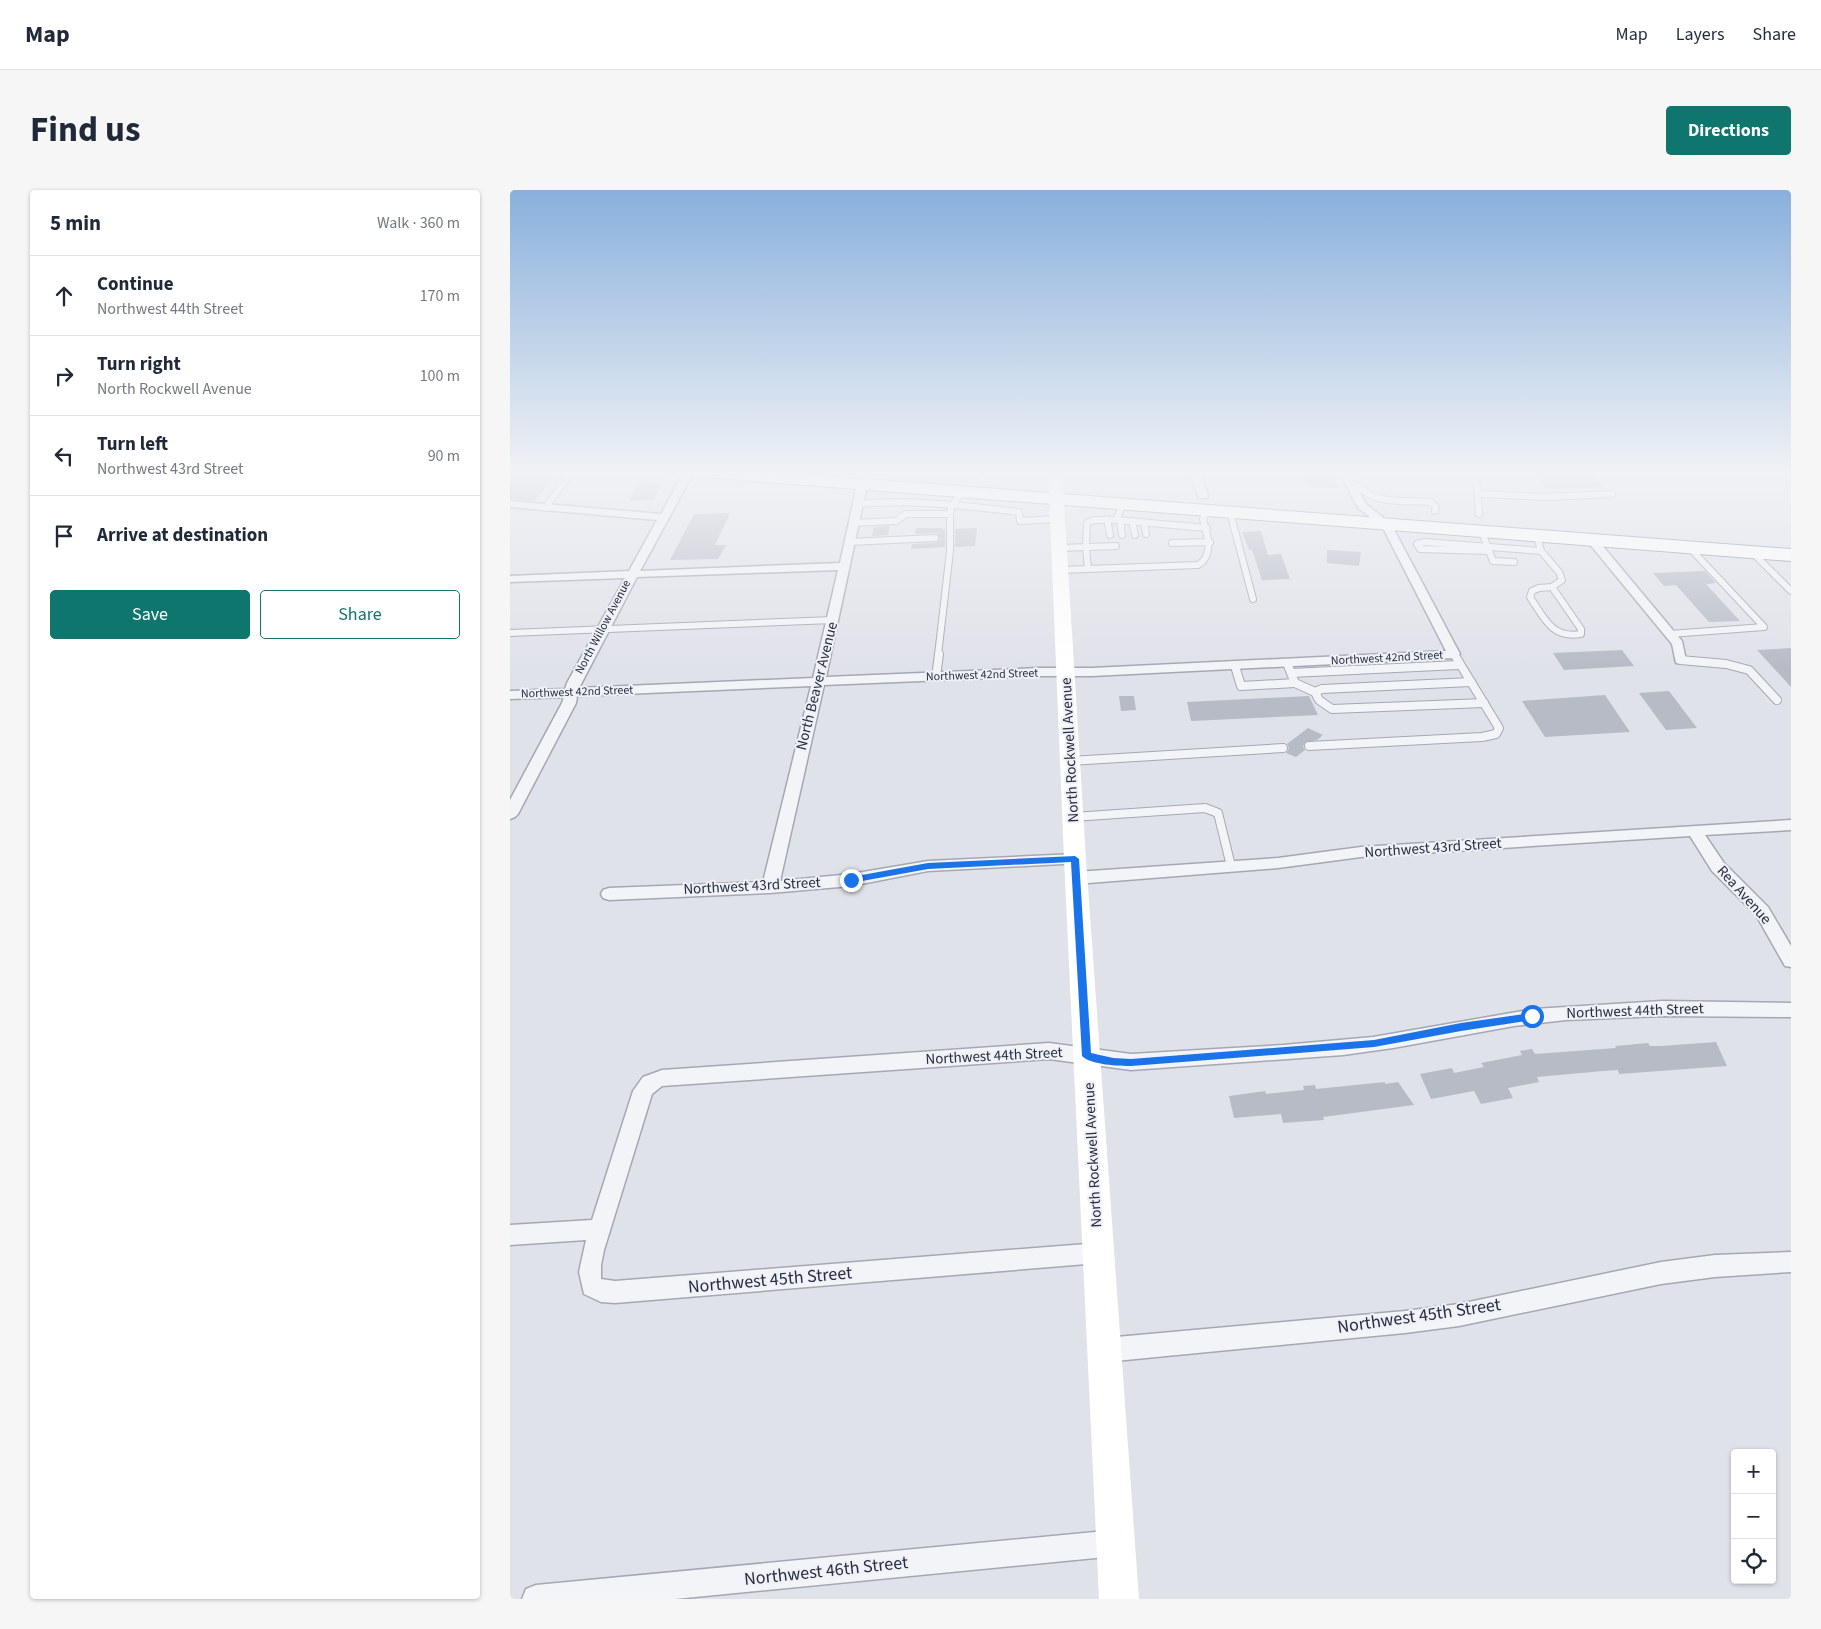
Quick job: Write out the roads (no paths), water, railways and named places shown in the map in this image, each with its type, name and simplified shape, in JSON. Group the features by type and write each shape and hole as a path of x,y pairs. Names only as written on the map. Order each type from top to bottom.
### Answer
{"highway":[{"path":"1445,536 1487,544 1592,540 1791,555"},
{"path":"1746,536 1752,552"}],"main road":[{"name":"North Rockwell Avenue","path":"1059,536 1073,817 1119,1599"}],"street":[{"name":"North Willow Avenue","path":"510,814 569,703 573,682 652,536"},
{"name":"North Beaver Avenue","path":"770,887 851,536"},
{"path":"1392,536 1456,660"},
{"path":"1592,540 1678,644 1680,660"},
{"path":"510,579 845,566"},
{"name":"Northwest 42nd Street","path":"510,695 1066,672 1235,666 1289,668 1456,660"},
{"name":"Northwest 43rd Street","path":"609,894 770,887 851,880 928,866 1076,868 1231,866 1278,863 1362,852 1791,825"},
{"name":"Rea Avenue","path":"1694,832 1718,867 1762,911 1791,961"},
{"name":"Northwest 44th Street","path":"600,1229 639,1102 648,1084 656,1079 1049,1051 1131,1062 1374,1044 1461,1027 1532,1016 1586,1011 1685,1008 1791,1010"},
{"path":"510,1235 600,1229"},
{"name":"Northwest 45th Street","path":"600,1229 588,1277 592,1286 601,1291 615,1292 1099,1252"},
{"name":"Northwest 45th Street","path":"1105,1350 1414,1321 1459,1315 1661,1273 1715,1266 1791,1262"},
{"name":"Northwest 46th Street","path":"536,1599 1116,1543"}],"lane":[{"path":"936,677 949,558 950,536"},
{"path":"1087,536 1088,569"},
{"path":"1172,543 1191,536"},
{"path":"1196,536 1210,542"},
{"path":"1060,559 1088,569 1198,565 1203,562 1210,542 1209,536"},
{"path":"1237,536 1254,599"},
{"path":"850,542 935,538"},
{"path":"1425,542 1487,544 1420,548 1417,544 1425,542"},
{"path":"1539,543 1559,572 1562,580 1552,587 1539,588 1532,591 1530,597 1554,632 1561,635 1581,634 1581,629 1552,587"},
{"path":"1487,544 1493,561 1514,562"},
{"path":"1060,559 1086,547 1113,545"},
{"path":"1670,634 1764,627 1689,547"},
{"path":"1752,552 1791,591"},
{"path":"510,634 833,620"},
{"path":"1309,746 1482,738 1496,734 1499,728 1456,660"},
{"path":"1680,660 1726,664 1750,670 1777,700"},
{"path":"1235,666 1241,686 1295,683 1314,692 1319,700 1332,709 1484,703"},
{"path":"1289,668 1295,683"},
{"path":"1314,692 1322,689 1471,682"},
{"path":"1070,761 1283,748"},
{"path":"1073,817 1204,808 1214,810 1218,813 1231,866"}]}
